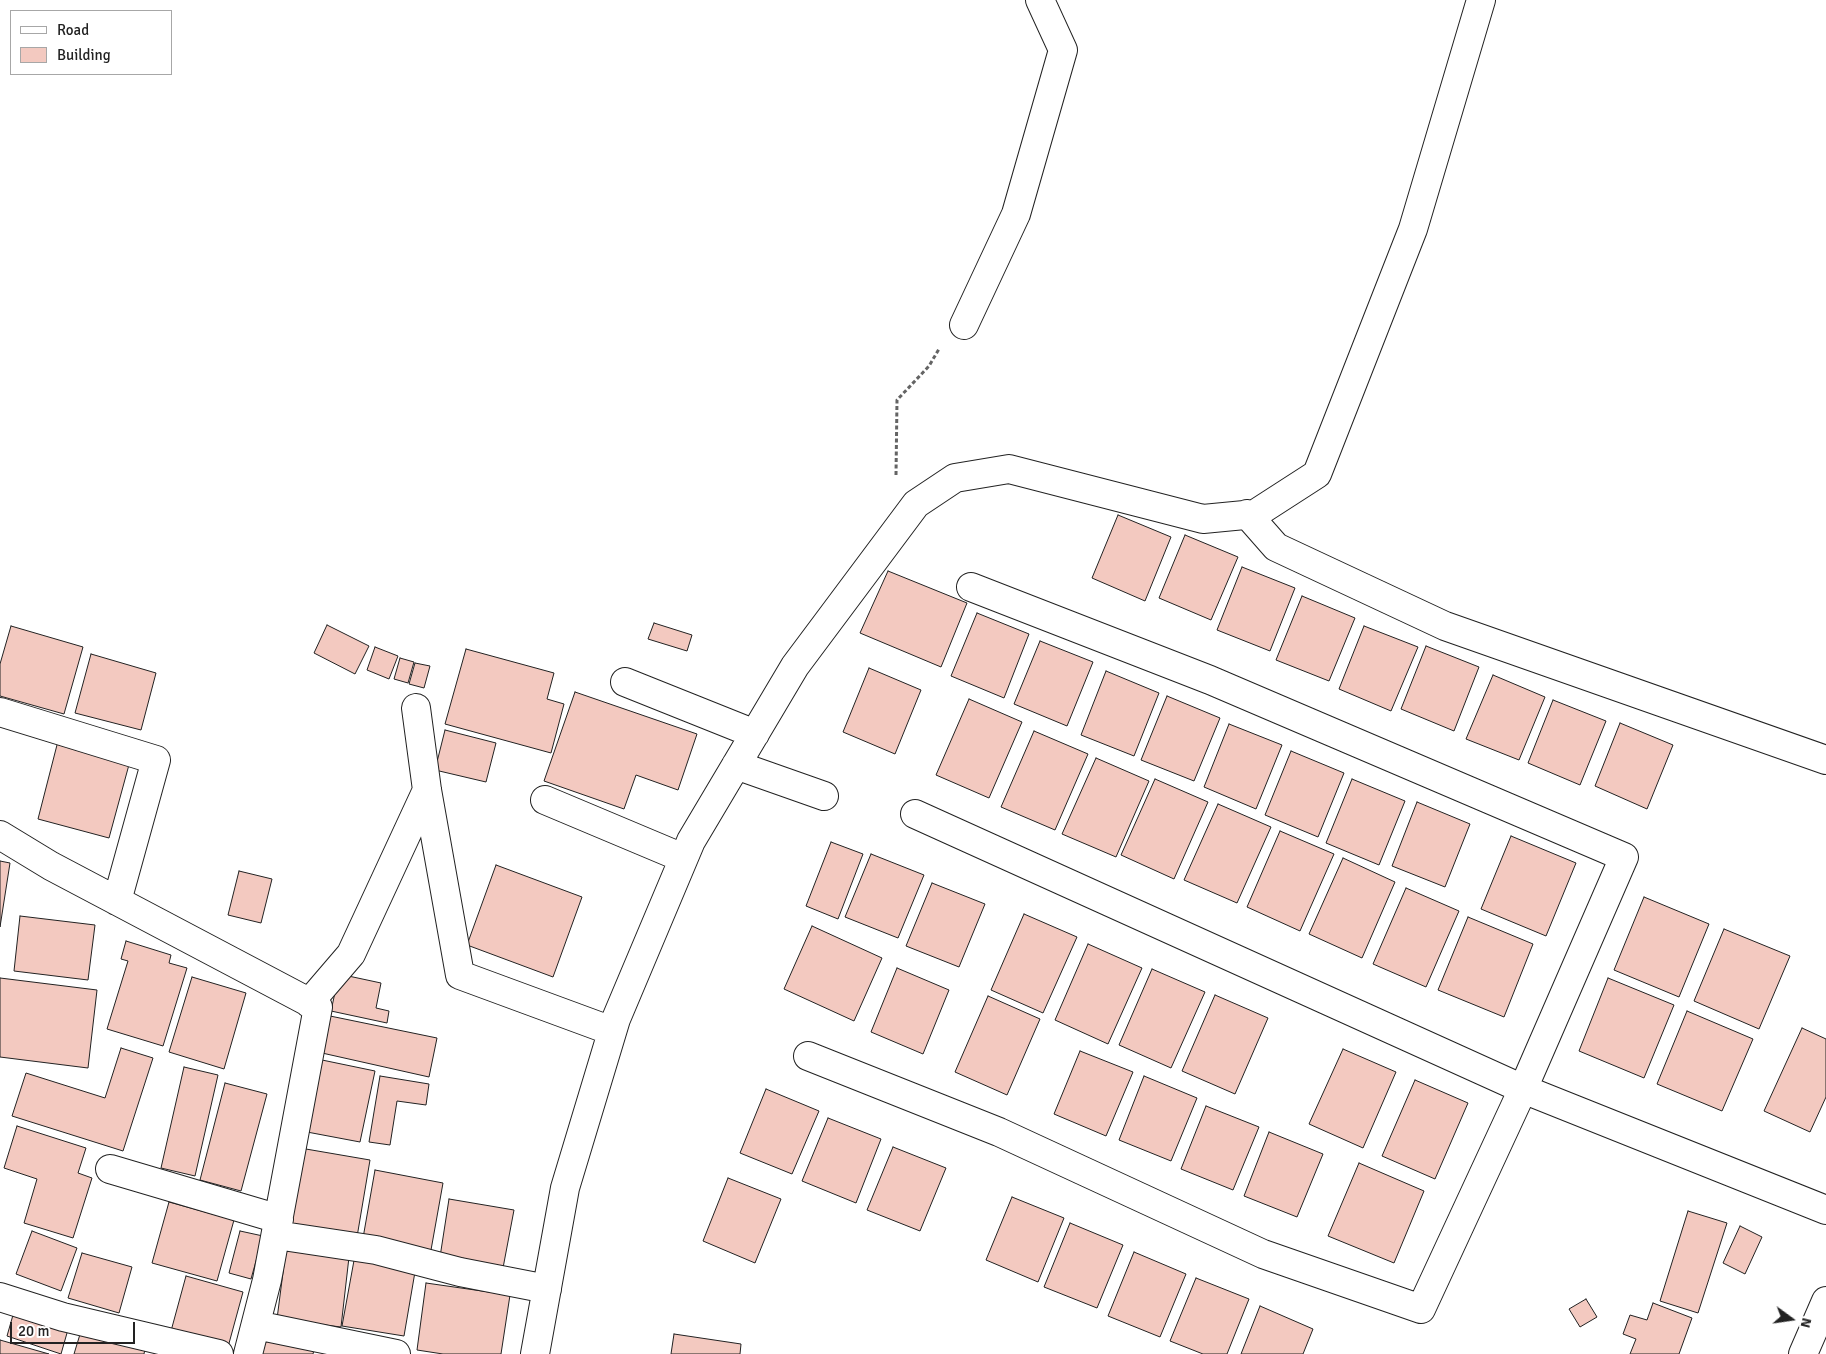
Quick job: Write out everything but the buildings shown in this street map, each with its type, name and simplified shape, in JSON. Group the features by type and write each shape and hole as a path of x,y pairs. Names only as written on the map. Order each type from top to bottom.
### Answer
{"street":[{"path":"964,325 1016,214 1063,50 1040,0"},
{"path":"535,1354 565,1188 612,1031 691,841 796,666 916,504 955,478 1009,469 1203,519 1256,514 1318,474 1414,229 1480,0"},
{"path":"1247,514 1276,547 1445,626 1826,760"},
{"path":"808,1056 999,1132 1263,1254 1421,1309 1523,1089 1624,857 1210,680 970,587"},
{"path":"625,682 755,734"},
{"path":"416,708 427,790 460,976 612,1031"},
{"path":"0,712 156,760 117,901"},
{"path":"736,765 824,796"},
{"path":"309,1003 351,954 427,790"},
{"path":"545,800 683,858"},
{"path":"915,814 1523,1089 1826,1210"},
{"path":"0,835 50,866 318,1007 267,1280 248,1354"},
{"path":"110,1169 277,1227 460,1272 547,1289"},
{"path":"0,1298 64,1317 219,1354"},
{"path":"1803,1354 1826,1301"},
{"path":"256,1325 396,1354"}],"path":[{"path":"911,511 897,498 897,400 929,366 945,337 964,325"}]}
